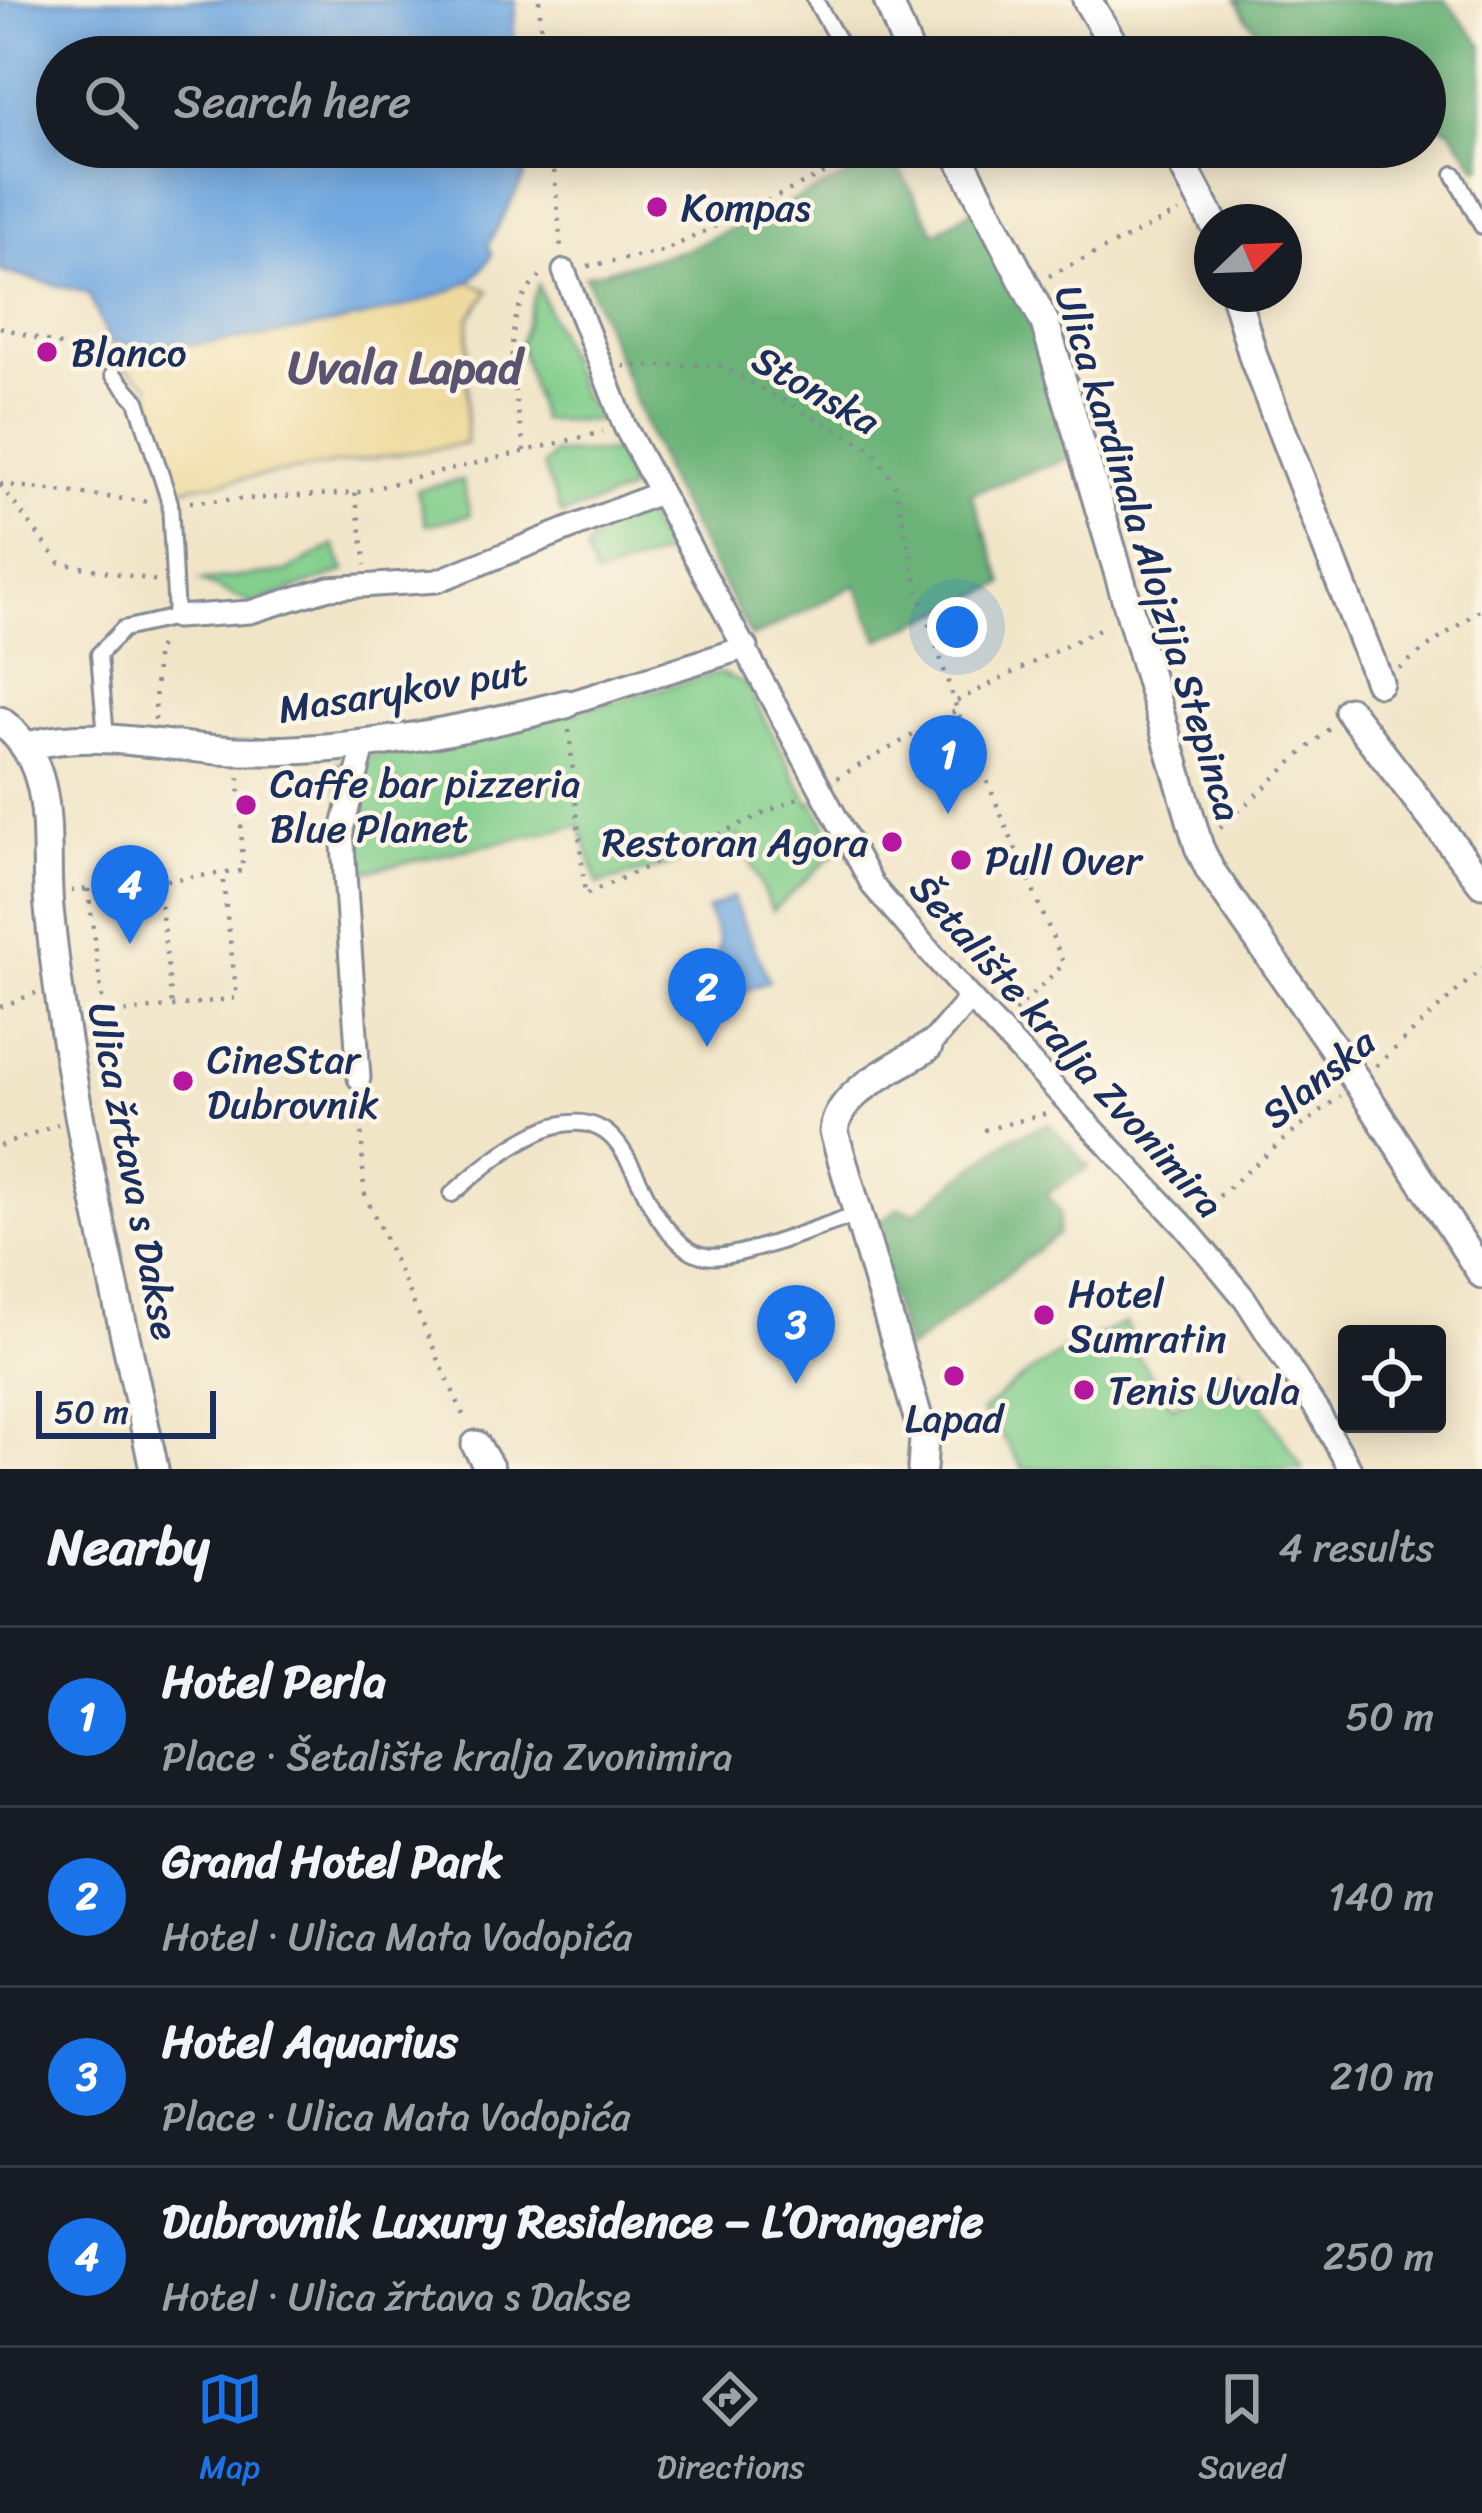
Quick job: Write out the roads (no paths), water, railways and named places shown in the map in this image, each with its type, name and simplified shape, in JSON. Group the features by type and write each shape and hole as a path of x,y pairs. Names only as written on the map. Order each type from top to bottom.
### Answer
{"street":[{"path":"888,0 903,36"},
{"path":"1088,0 1108,36"},
{"name":"Ulica kardinala Alojzija Stepinca","path":"965,168 1045,323 1199,847 1482,1274"},
{"path":"1184,168 1204,204"},
{"name":"Šetalište kralja Zvonimira","path":"564,271 599,367 658,493 747,647 873,886 970,998 1185,1227 1257,1316 1350,1469"},
{"path":"1240,312 1254,359 1379,682"},
{"path":"176,617 250,611 328,588 437,581 658,493"},
{"name":"Masarykov put","path":"28,746 52,739 106,738 237,751 365,743 449,731 566,704 747,647"},
{"path":"1349,710 1482,883"},
{"path":"0,722 28,746"},
{"path":"359,1078 343,830 365,743"},
{"name":"Ulica žrtava s Dakse","path":"28,746 40,778 58,984 81,1116 154,1469"},
{"path":"922,1469 924,1438 838,1154 835,1120 846,1101 928,1047 970,998"}],"lane":[{"path":"815,0 836,36"},
{"path":"1454,173 1482,226"},
{"path":"106,738 98,654 123,629 176,617 170,502 137,401 113,374"},
{"path":"452,1194 488,1162 553,1125 577,1120 598,1126 617,1142 662,1223 691,1252 722,1257 856,1215"}],"water":[{"path":"0,0 516,0 513,36 36,36 36,168 523,168 524,177 488,245 492,254 468,282 395,309 292,332 144,345 110,342 88,293 0,271"},
{"path":"732,897 769,981 729,998 715,966 719,940 707,910"}],"place":[{"name":"Kompas","path":"657,207"},
{"name":"Blanco","path":"47,352"},
{"name":"Caffe bar pizzeria Blue Planet","path":"246,805"},
{"name":"Hotel Perla","path":"948,814"},
{"name":"Restoran Agora","path":"892,842"},
{"name":"Pull Over","path":"961,860"},
{"name":"Dubrovnik Luxury Residence – L’Orangerie","path":"130,944"},
{"name":"Grand Hotel Park","path":"707,1047"},
{"name":"CineStar Dubrovnik","path":"183,1081"},
{"name":"Hotel Sumratin","path":"1044,1315"},
{"name":"Lapad","path":"954,1376"},
{"name":"Hotel Aquarius","path":"796,1384"},
{"name":"Tenis Uvala","path":"1084,1390"}],"district":[{"name":"Uvala Lapad","path":"405,368"}]}
